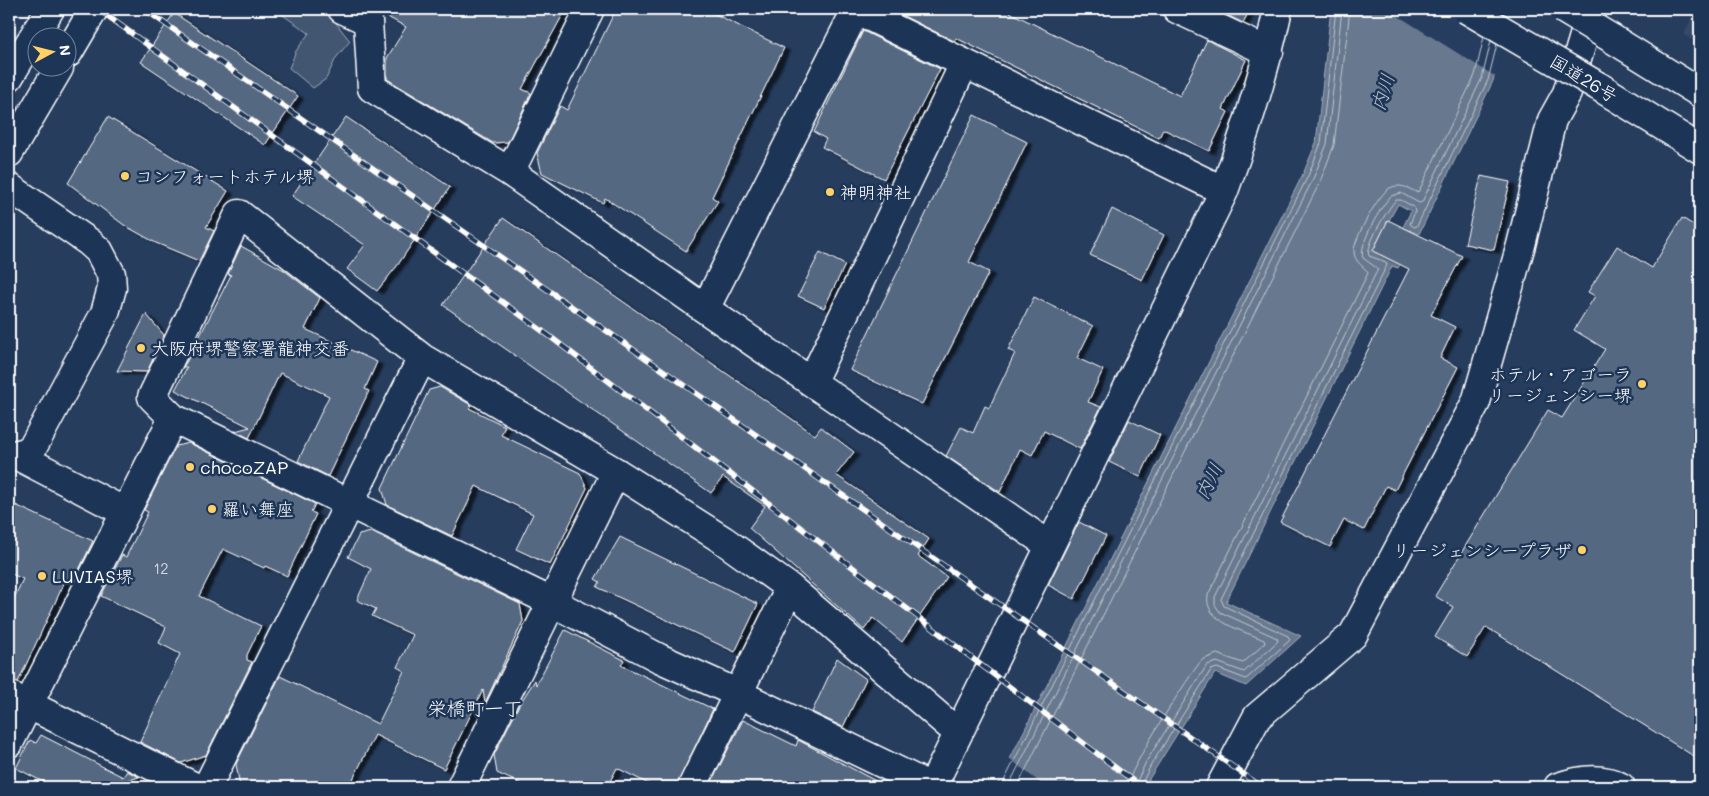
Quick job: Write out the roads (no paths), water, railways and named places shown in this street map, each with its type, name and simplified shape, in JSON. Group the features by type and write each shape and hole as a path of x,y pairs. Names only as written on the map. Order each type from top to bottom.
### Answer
{"main road":[{"path":"9,76 50,9"},
{"path":"78,36 94,9"},
{"path":"342,9 368,21 372,88 510,172 704,309 812,381 1049,545"},
{"path":"510,172 590,9"},
{"path":"704,309 855,9 1224,191"},
{"path":"1177,9 1269,52"},
{"path":"958,733 790,588 723,540 616,472 422,358 239,214 152,397 173,418 552,602 660,658 932,787 1224,191 1250,119 1269,52 1278,9"},
{"name":"国道26号","path":"1466,9 1598,86 1700,149"},
{"path":"1563,9 1700,92"},
{"path":"1220,787 1257,717 1353,634 1476,402 1521,245 1552,120 1567,93 1592,9"},
{"path":"812,381 964,64"},
{"path":"9,153 53,78"},
{"path":"9,187 99,251 111,274 112,288 105,312 34,445 13,456"},
{"path":"207,787 422,358"},
{"path":"9,743 18,700 125,512 173,418"},
{"path":"13,456 125,512"},
{"path":"461,787 616,472"},
{"path":"692,787 790,588"},
{"path":"18,700 195,787"},
{"path":"1558,787 1577,781 1596,780 1620,787"}],"water":[{"name":"内川","path":"1331,9 1510,9 1493,81 1419,234 1403,227 1411,211 1398,204 1372,251 1384,257 1388,251 1404,258 1398,268 1392,266 1226,602 1301,636 1246,686 1215,673 1144,787 996,787 1303,174 1316,143"}],"railway":[{"path":"98,9 548,335 1141,787"},
{"path":"144,9 1262,787"}],"place":[{"name":"コンフォートホテル堺","path":"125,176"},
{"name":"神明神社","path":"830,192"},
{"name":"大阪府堺警察署龍神交番","path":"141,348"},
{"name":"ホテル・アゴーラ リージェンシー堺","path":"1642,384"},
{"name":"chocoZAP","path":"190,467"},
{"name":"羅い舞座","path":"212,509"},
{"name":"リージェンシープラザ","path":"1582,550"},
{"name":"LUVIAS堺","path":"42,576"}],"district":[{"name":"栄橋町一丁","path":"475,707"}]}
